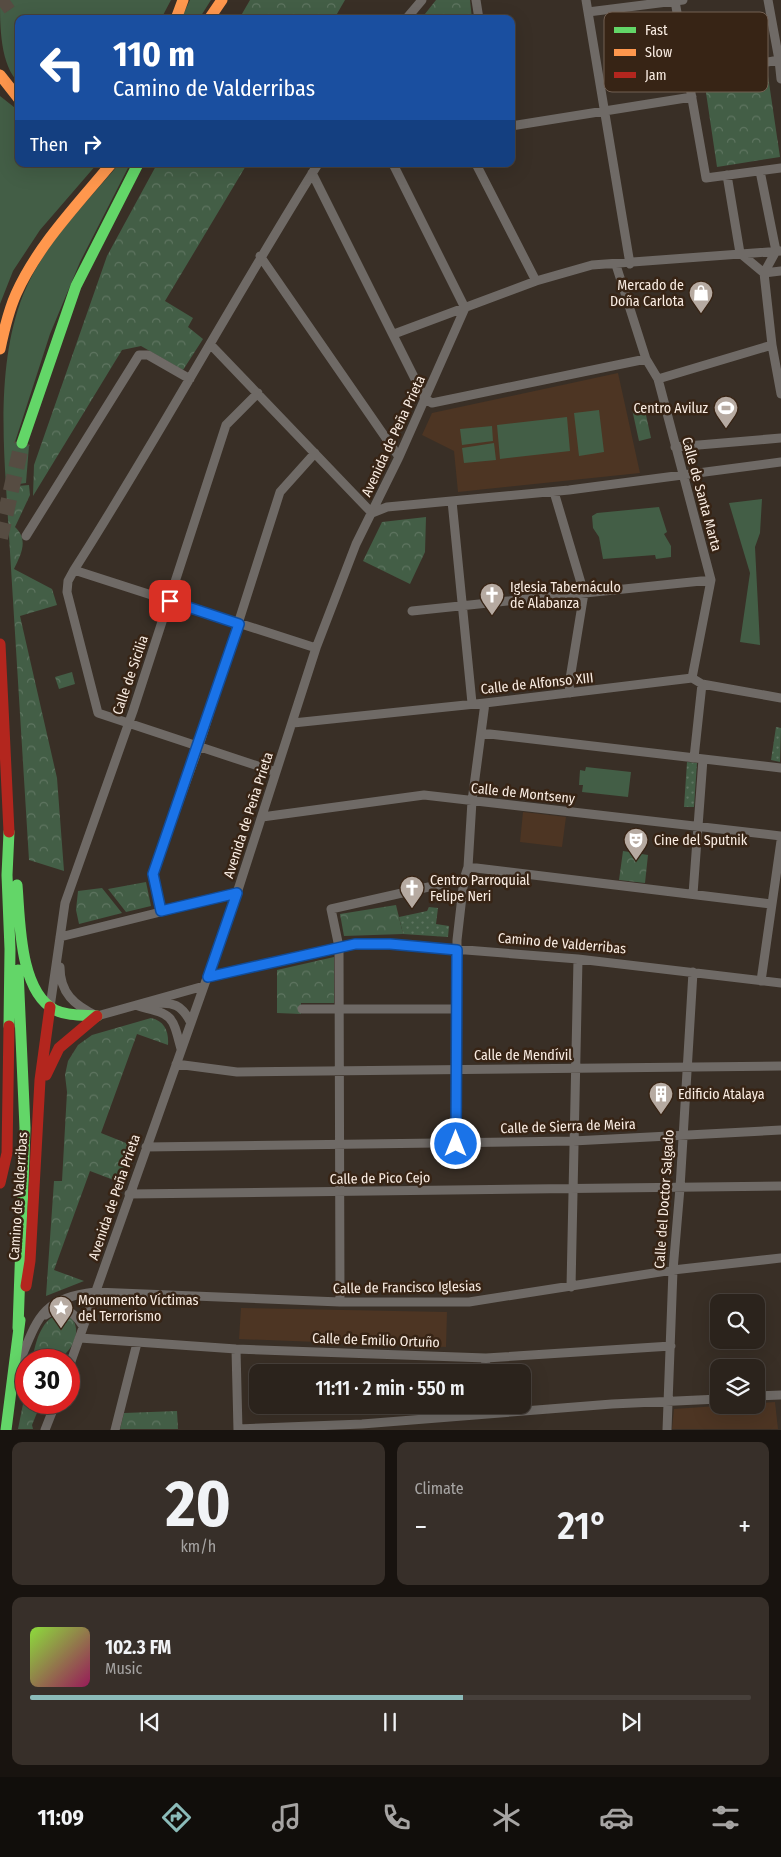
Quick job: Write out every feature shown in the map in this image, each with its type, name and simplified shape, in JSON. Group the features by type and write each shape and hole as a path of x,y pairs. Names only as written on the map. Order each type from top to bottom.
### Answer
{"main road":[{"path":"177,15 183,0"},
{"path":"212,15 222,0"},
{"path":"224,15 234,0"},
{"path":"0,75 15,94"},
{"path":"0,349 3,330 15,292 33,259 55,229 108,167"},
{"path":"22,443 76,286 136,167"},
{"path":"0,644 25,1128 18,1328"},
{"path":"11,874 28,974 38,995 50,1007 66,1013 97,1016"},
{"path":"0,1184 7,1153 11,874"},
{"name":"Calle de Sicilia","path":"39,1112 40,1080 50,1007"},
{"path":"39,1112 46,1072 55,1053 68,1037 97,1016"},
{"name":"Camino de Valderribas","path":"6,1430 18,1328 30,1261 39,1112"}],"street":[{"path":"409,15 422,0"},
{"path":"476,0 478,15"},
{"path":"586,0 630,264"},
{"path":"588,12 629,3 679,0"},
{"path":"768,0 781,74"},
{"path":"768,62 779,60"},
{"path":"691,92 706,178 781,168"},
{"path":"515,125 692,97"},
{"path":"276,772 98,713 67,592 68,581 74,570 152,445 260,256 316,167"},
{"path":"395,167 465,308"},
{"path":"478,167 536,281"},
{"path":"760,171 778,251 764,273 772,345 781,394"},
{"path":"312,173 426,399 432,403 646,358"},
{"path":"727,175 740,253 764,273 781,271"},
{"path":"394,334 536,281 592,265 630,264 778,251"},
{"path":"260,256 400,457"},
{"name":"Calle de Santa Marta","path":"616,265 646,358 658,379 711,580 692,678"},
{"name":"Avenida de Peña Prieta","path":"76,1349 129,1194 237,893 316,648 356,544 400,457 465,308"},
{"path":"210,344 372,513 387,507 554,492 781,462"},
{"path":"658,379 772,345"},
{"path":"26,536 139,355 148,355 190,379"},
{"name":"Calle de Sicilia","path":"50,1007 65,903 129,724 226,425 258,393"},
{"path":"676,448 781,438"},
{"path":"161,911 153,874 199,746 280,492 315,453"},
{"path":"554,492 584,593 569,685 570,693"},
{"path":"452,501 472,704"},
{"path":"74,570 316,648"},
{"path":"412,611 711,580"},
{"path":"692,678 702,684 781,698"},
{"name":"Calle de Alfonso XIII","path":"293,723 485,703 692,678"},
{"path":"693,894 699,827 702,684"},
{"path":"456,1144 455,1009 457,950 464,879 468,867 472,801 485,703"},
{"path":"481,733 781,768"},
{"name":"Calle de Montseny","path":"262,817 424,795 781,836"},
{"path":"761,980 781,841"},
{"path":"468,867 771,904"},
{"path":"340,1302 339,947 331,908 464,879"},
{"path":"60,936 237,893"},
{"name":"Camino de Valderribas","path":"208,977 355,944 390,944 578,959 781,983"},
{"name":"Calle de Sicilia","path":"58,947 62,986 66,995 76,1005 97,1016"},
{"path":"571,1288 574,1189 574,1069 578,959"},
{"name":"Calle del Doctor Salgado","path":"667,1430 672,1270 680,1188 693,972"},
{"path":"97,1016 204,986"},
{"path":"138,1006 160,1003 177,1006 184,1009 191,1023"},
{"path":"138,1006 165,1013 172,1019 181,1049"},
{"path":"302,1009 455,1009"},
{"name":"Calle de Mendívil","path":"176,1064 237,1072 781,1066"},
{"name":"Calle de Sierra de Meira","path":"146,1147 573,1141 781,1130"},
{"name":"Calle de Pico Cejo","path":"129,1194 781,1186"},
{"name":"Calle de Francisco Iglesias","path":"13,1377 39,1318 57,1302 77,1294 95,1292 340,1302 469,1302 571,1288 672,1270 781,1258"},
{"path":"39,1318 53,1311 68,1310 77,1316 83,1326"},
{"name":"Calle de Emilio Ortuño","path":"80,1338 236,1349 486,1358 671,1346"},
{"path":"115,1430 138,1343"},
{"path":"236,1349 238,1429 362,1427 450,1414"},
{"path":"486,1358 486,1364"},
{"path":"765,1396 781,1395"},
{"path":"531,1407 710,1400"},
{"path":"45,1430 51,1414"}],"shaded area":[{"path":"618,373 640,473 458,492 454,451 422,435 432,413"},
{"path":"523,812 566,817 562,847 520,842"},
{"path":"241,1308 447,1312 446,1347 239,1339"},
{"path":"775,1402 778,1429 672,1429 674,1409 710,1407 710,1414 765,1414 765,1403"}],"green space":[{"path":"0,0 171,0 163,15 15,15 15,78 8,66 1,33"},
{"path":"190,0 211,0 202,15 183,15"},
{"path":"250,0 345,0 336,15 241,15"},
{"path":"436,0 470,0 472,15 424,15"},
{"path":"768,76 780,157 717,167 706,92 768,92"},
{"path":"0,96 15,108 15,167 94,167 40,230 13,271 0,304"},
{"path":"116,167 128,167 80,262 50,334 15,442 29,446 26,483 6,486 4,389 10,341 16,318 31,277 53,242"},
{"path":"155,167 245,167 165,301 193,318 188,327 203,339 183,370 141,346 122,350 33,496 34,465 107,256"},
{"path":"644,406 651,438 639,441 632,409"},
{"path":"599,410 604,452 579,456 574,413"},
{"path":"567,417 570,451 500,459 497,425"},
{"path":"492,426 493,441 462,445 460,429"},
{"path":"494,443 496,460 464,463 462,448"},
{"path":"29,485 30,495 15,527 23,542 21,553 14,569 52,589 57,605 20,616 57,778 64,871 29,860 6,487"},
{"path":"762,499 760,533 755,547 760,645 740,642 750,573 729,503"},
{"path":"659,507 667,532 664,534 671,546 671,557 656,559 655,555 603,559 599,537 593,528 592,516 597,513"},
{"path":"426,517 425,552 410,584 363,561 382,522"},
{"path":"72,672 75,684 59,689 55,677"},
{"path":"776,727 781,728 780,762 771,760"},
{"path":"687,762 697,763 694,807 684,807"},
{"path":"586,767 631,772 628,797 582,792 583,785 579,785 580,770 585,771"},
{"path":"623,851 648,855 645,883 619,880"},
{"path":"146,882 151,906 126,912 108,889"},
{"path":"102,888 122,913 79,924 76,910 78,891"},
{"path":"396,905 403,934 344,936 340,914"},
{"path":"429,907 438,908 436,924 449,926 448,937 403,934 399,917 427,911"},
{"path":"334,957 334,1003 301,1003 301,1014 277,1013 277,970"},
{"path":"151,1018 163,1024 168,1036 168,1045 137,1034 101,1133 131,1145 119,1182 90,1171 54,1270 84,1281 46,1296 54,1181 62,1181 67,1092 65,1075 68,1061 78,1045 92,1035"},
{"path":"63,1313 70,1317 74,1323 76,1336 70,1349 34,1349 41,1331 49,1319"},
{"path":"177,1411 178,1429 120,1429 124,1413"},
{"path":"21,1414 36,1414 32,1425 33,1429 18,1429"}],"tunnel":[{"path":"0,7 10,0"},
{"path":"0,538 22,443"}],"traffic: fast":[{"path":"22,443 76,286 136,167"},
{"path":"9,832 7,875 10,949 9,1026"},
{"path":"17,885 24,954 34,987 43,1001 55,1010 70,1014 97,1016"},
{"path":"18,970 25,1128 18,1328"},
{"path":"6,1430 20,1320"}],"traffic: slow":[{"path":"177,15 183,0"},
{"path":"212,15 222,0"},
{"path":"0,75 15,94"},
{"path":"0,349 13,301 35,259 59,226 108,167"}],"traffic: jam":[{"path":"0,644 9,832"},
{"path":"26,1286 30,1261 40,1080 50,1007"},
{"path":"46,1075 59,1048 97,1016"},
{"path":"0,1183 7,1153 9,1026"}],"place":[{"name":"Mercado de Doña Carlota","path":"701,314"},
{"name":"Centro Aviluz","path":"726,429"},
{"name":"Iglesia Tabernáculo de Alabanza","path":"492,616"},
{"name":"Cine del Sputnik","path":"636,861"},
{"name":"Centro Parroquial Felipe Neri","path":"412,909"},
{"name":"Edificio Atalaya","path":"661,1115"},
{"name":"Monumento Víctimas del Terrorismo","path":"61,1329"}],"route":[{"path":"170,601 239,624 199,746 153,874 161,911 237,893 208,977 355,944 390,944 457,950 455,1009 456,1144"}]}
